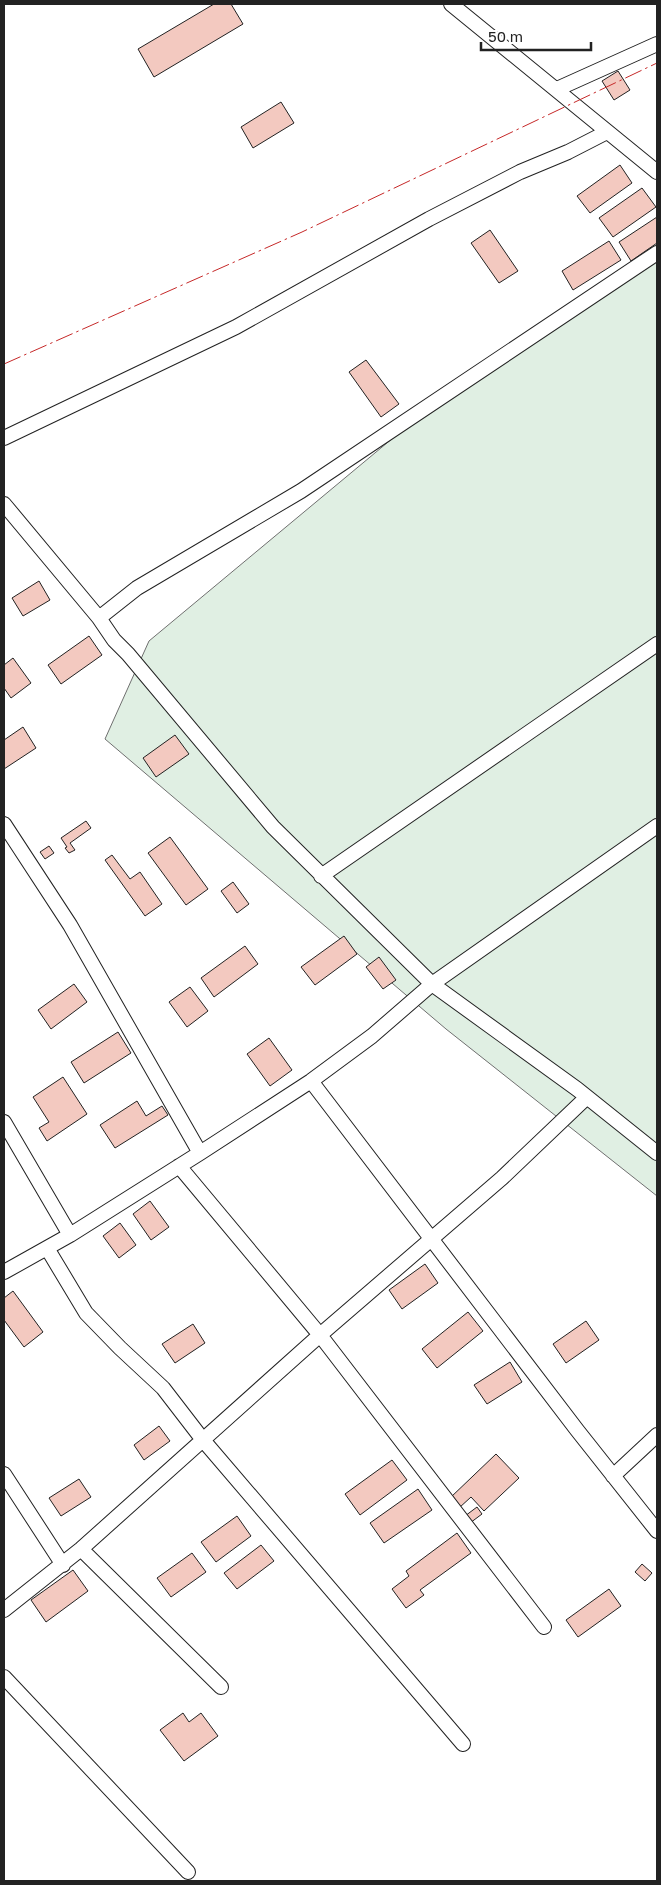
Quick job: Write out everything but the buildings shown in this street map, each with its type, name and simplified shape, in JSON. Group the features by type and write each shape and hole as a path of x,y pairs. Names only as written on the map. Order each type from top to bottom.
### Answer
{"street":[{"path":"451,4 557,88 607,132 657,172"},
{"path":"557,88 657,44"},
{"path":"4,438 236,327 429,219 520,172 568,152 607,132"},
{"path":"99,618 137,588 301,491 657,253"},
{"path":"4,504 99,618 114,640 128,654 273,827 321,876 432,984 587,1097 657,1153"},
{"path":"321,876 657,644"},
{"path":"4,824 70,925 200,1153"},
{"path":"4,1272 70,1235 311,1081 372,1036 432,984 657,826"},
{"path":"311,1081 657,1531"},
{"path":"4,1610 82,1549 320,1335 502,1178 587,1097"},
{"path":"4,1122 70,1235"},
{"path":"180,1166 320,1335 544,1628"},
{"path":"47,1248 86,1312 120,1348 163,1388 203,1440 463,1744"},
{"path":"613,1476 657,1435"},
{"path":"4,1474 62,1565"},
{"path":"82,1549 221,1688"},
{"path":"4,1677 188,1872"}],"green space":[{"path":"657,246 657,1196 446,1029 105,739 149,641 453,388"}],"power":[{"path":"4,364 302,232 657,63"}]}
